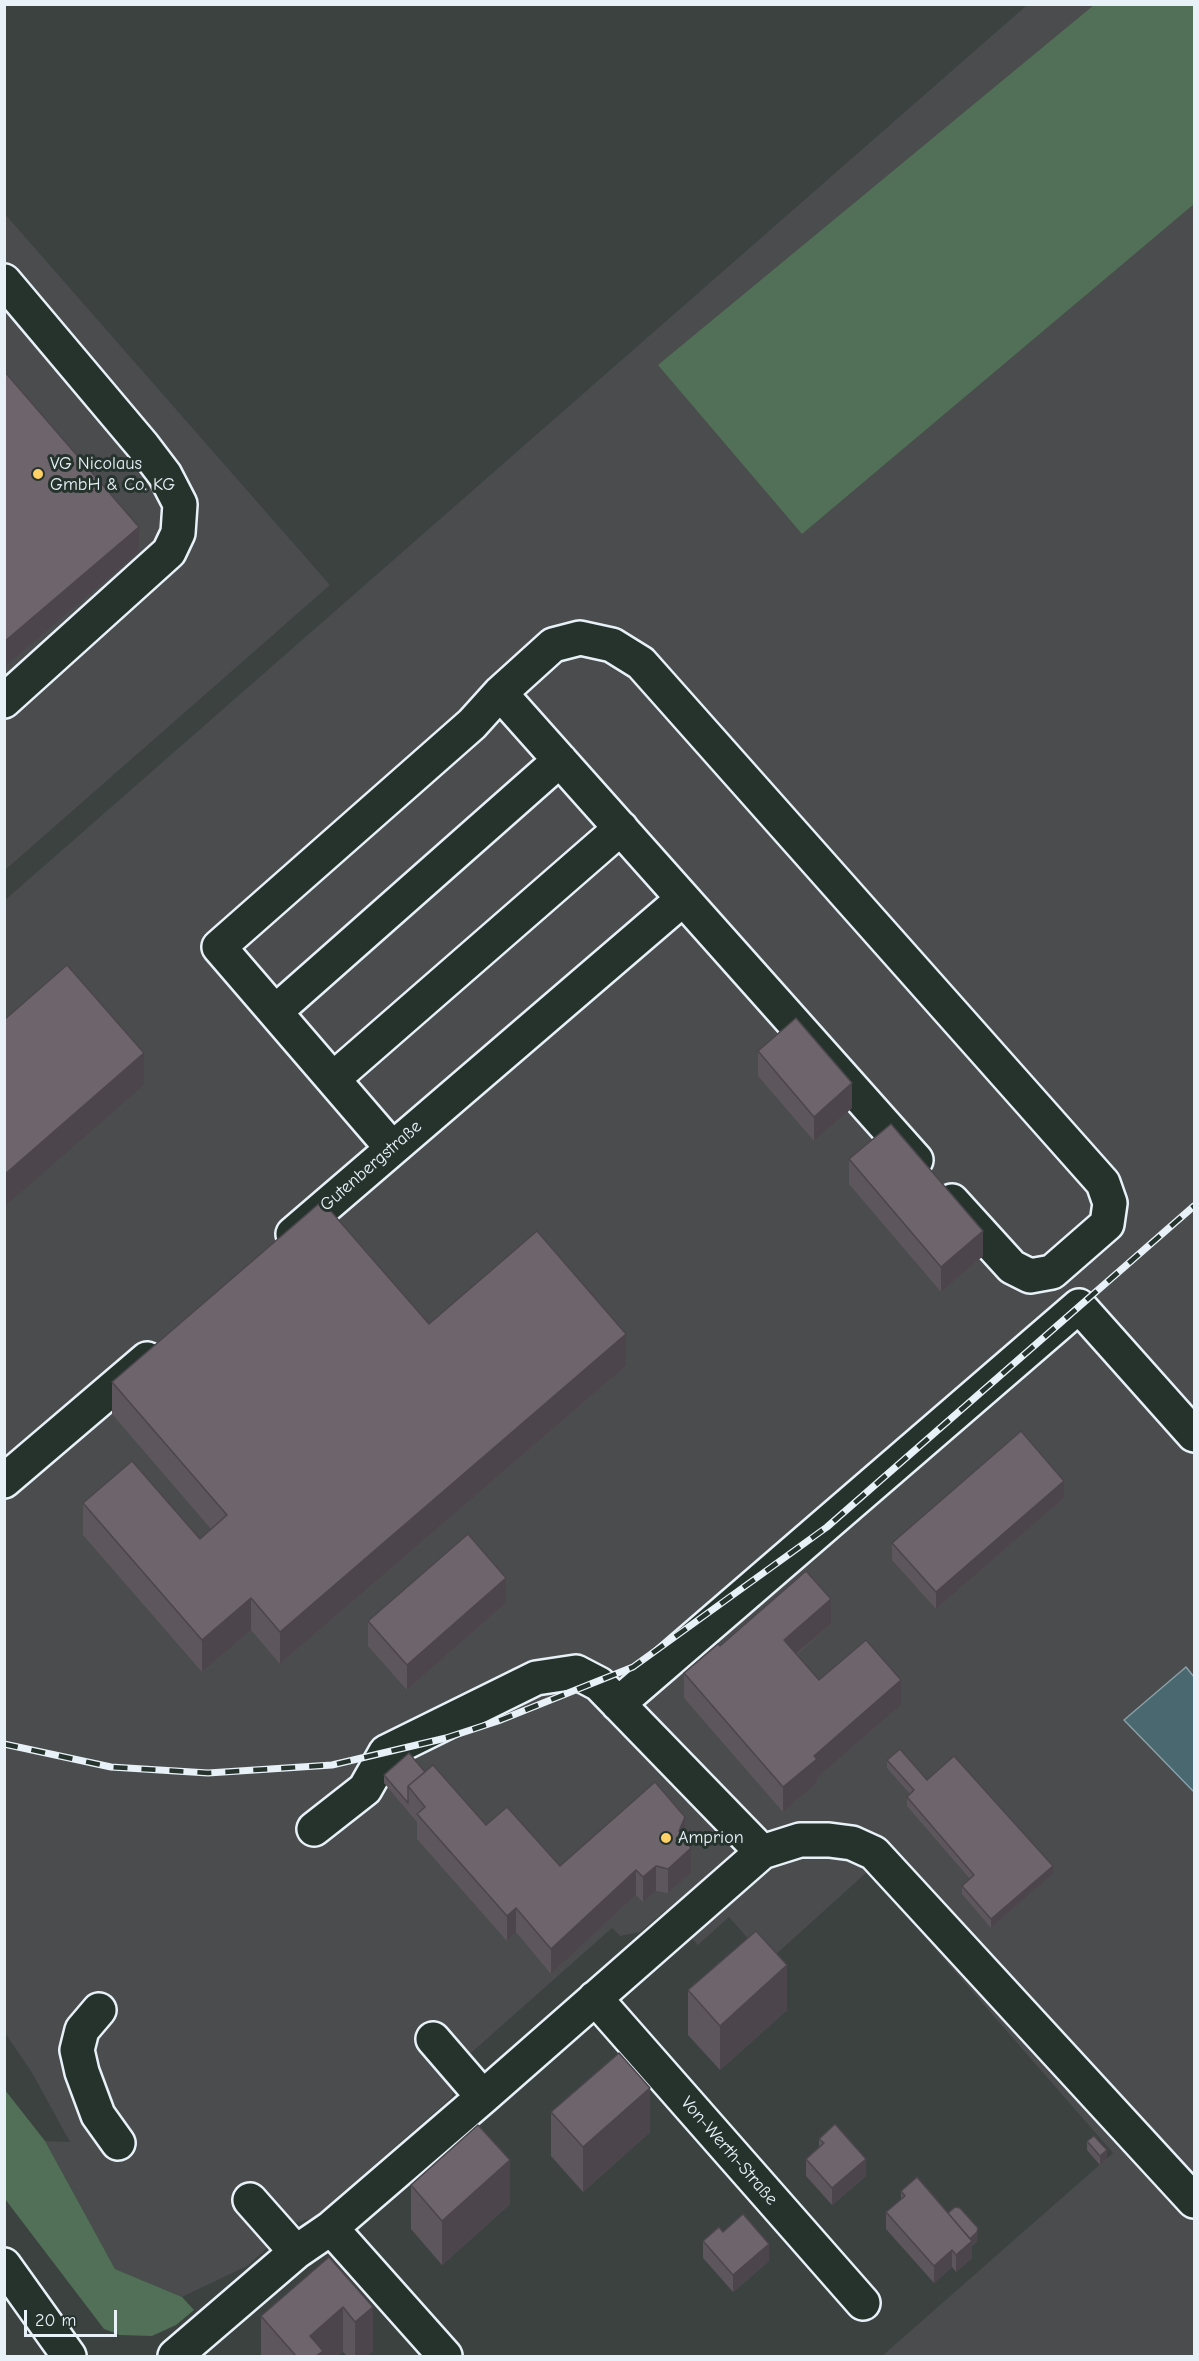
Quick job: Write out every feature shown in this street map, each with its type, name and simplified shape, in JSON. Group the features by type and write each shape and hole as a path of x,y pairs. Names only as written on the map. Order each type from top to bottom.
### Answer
{"street":[{"path":"4,281 143,446 165,475 180,504 178,533 169,552 4,701"},
{"path":"392,1149 219,947 472,724 500,693 553,645 580,638 612,645 641,663 1103,1183 1110,1203 1107,1224 1052,1272 1030,1276 1012,1267 500,693"},
{"path":"275,1012 560,760"},
{"path":"333,1079 621,828"},
{"name":"Gutenbergstraße","path":"266,1257 683,899"},
{"path":"618,1704 1079,1306 1194,1435"},
{"path":"4,1481 167,1342"},
{"path":"314,1829 365,1788 386,1752 536,1678 576,1672 599,1684 762,1852"},
{"path":"176,2356 296,2252 331,2228 762,1852 800,1840 852,1843 874,1853 1194,2201"},
{"name":"Von-Werth-Straße","path":"595,1998 863,2303"},
{"path":"99,2010 82,2030 77,2050 82,2072 98,2115 118,2143"},
{"path":"432,2039 483,2097"},
{"path":"250,2200 296,2252"},
{"path":"331,2228 445,2356"},
{"path":"4,2265 69,2356"}],"shaded area":[{"path":"1027,5 1194,5 1194,2356 882,2356 1113,2153 875,1880 866,1873 774,1956 773,1967 729,1917 698,1945 666,1910 640,1932 620,1936 612,1928 445,2076 454,2088 452,2097 315,2217 295,2223 247,2266 182,2297 115,2269 45,2141 70,2142 31,2071 5,2033 4,901"},
{"path":"4,213 330,585 5,870 4,870"}],"green space":[{"path":"1094,5 1194,5 1194,204 802,534 658,365"},
{"path":"5,2090 45,2141 115,2269 182,2297 194,2310 176,2325 152,2336 120,2335 104,2329 5,2199"}],"water":[{"path":"1186,1667 1194,1677 1194,1792 1124,1720"}],"building":[{"name":"VG Nicolaus GmbH & Co. KG","path":"4,371 139,527 4,642"},
{"path":"67,965 144,1053 4,1175 4,1020"},
{"path":"796,1018 852,1083 814,1117 758,1051"},
{"path":"891,1124 983,1231 941,1267 849,1159"},
{"path":"322,1201 429,1324 537,1231 626,1334 280,1632 251,1598 202,1640 83,1503 132,1461 200,1539 227,1515 112,1382"},
{"path":"1021,1431 1064,1481 936,1592 892,1543"},
{"path":"468,1534 506,1578 407,1665 368,1621"},
{"path":"806,1571 831,1599 784,1640 819,1680 866,1640 901,1680 814,1756 817,1759 783,1787 684,1673 718,1644 720,1646"},
{"path":"900,1749 927,1780 954,1756 1053,1866 991,1919 962,1886 974,1875 907,1797 914,1790 887,1760"},
{"path":"409,1753 425,1772 408,1786 408,1803 384,1775"},
{"path":"433,1765 486,1825 507,1807 560,1866 655,1782 685,1817 679,1831 691,1848 668,1869 656,1866 643,1877 636,1870 551,1949 516,1908 507,1916 417,1814 425,1807 408,1786"},
{"path":"756,1931 787,1965 720,2026 688,1990"},
{"path":"619,2053 650,2088 583,2147 551,2112"},
{"path":"835,2124 866,2159 832,2188 806,2159 824,2143 819,2139"},
{"path":"478,2125 510,2160 442,2221 411,2185"},
{"path":"1094,2136 1107,2150 1100,2156 1087,2141"},
{"path":"917,2177 972,2241 956,2255 952,2250 934,2266 886,2212 905,2196 901,2191"},
{"path":"955,2207 960,2208 978,2228 970,2239 948,2213"},
{"path":"743,2214 769,2244 733,2275 703,2241 719,2227 723,2232"},
{"path":"329,2257 373,2307 355,2322 343,2307 310,2336 323,2351 316,2356 296,2356 261,2316"}],"railway":[{"path":"4,1744 111,1767 208,1773 332,1765 446,1738 498,1721 633,1667 827,1527 1194,1206"}],"place":[{"name":"VG Nicolaus GmbH & Co. KG","path":"38,474"},
{"name":"Amprion","path":"666,1838"}]}
